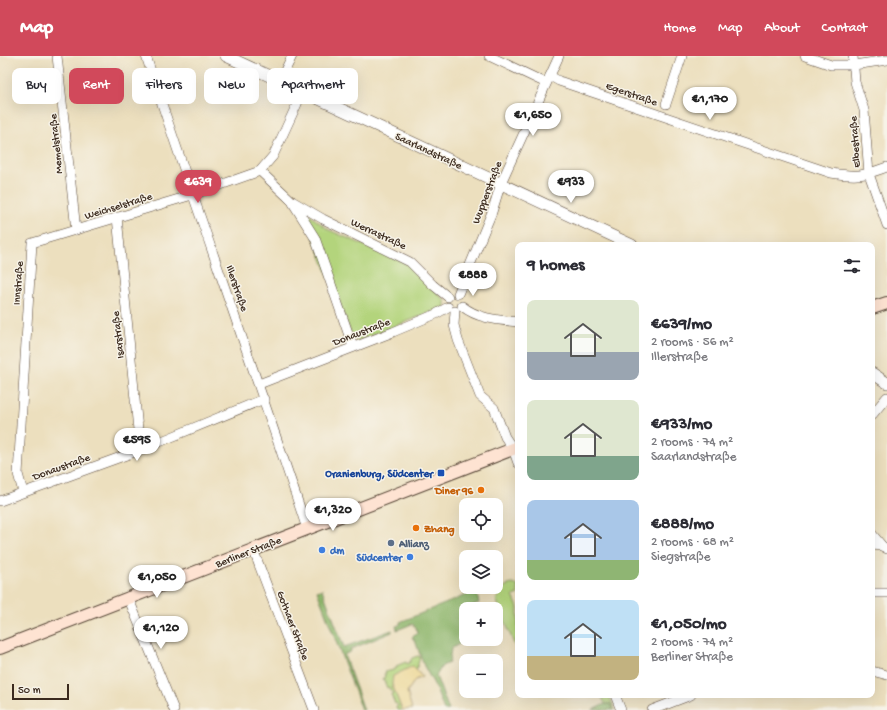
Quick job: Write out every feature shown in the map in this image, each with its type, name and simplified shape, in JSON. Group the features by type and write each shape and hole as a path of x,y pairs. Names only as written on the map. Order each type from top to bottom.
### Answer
{"main road":[{"path":"875,307 887,303"},
{"name":"Berliner Straße","path":"0,648 128,597 515,448"}],"street":[{"name":"Memelstraße","path":"57,56 76,230"},
{"name":"Illerstraße","path":"146,56 192,195 264,399 307,529"},
{"name":"Saarlandstraße","path":"226,56 267,75"},
{"path":"286,68 292,56"},
{"name":"Egerstraße","path":"489,56 548,80 566,83 831,173 852,176 869,174 887,167"},
{"name":"Wupperstraße","path":"458,294 492,212 501,183 559,56"},
{"path":"666,104 682,56"},
{"path":"805,56 831,64 853,60 887,60"},
{"name":"Elbestraße","path":"853,60 855,82 864,110 869,174 887,225"},
{"path":"260,172 273,156 297,104"},
{"name":"Saarlandstraße","path":"330,104 626,242"},
{"name":"Weichselstraße","path":"32,243 192,195 260,172"},
{"name":"Werrastraße","path":"260,172 292,201 323,219 410,262 433,285 448,297"},
{"name":"Werrastraße","path":"292,201 315,238 353,347"},
{"name":"Isarstraße","path":"117,217 140,450"},
{"name":"Innstraße","path":"23,492 18,474 32,243"},
{"path":"515,322 476,315 455,308 446,302 448,297 452,294 458,294 462,298 455,308 454,325 458,340 480,396 494,408 505,437 515,448"},
{"name":"Donaustraße","path":"258,384 436,314 455,308"},
{"path":"875,375 887,383"},
{"path":"875,411 887,397"},
{"name":"Donaustraße","path":"0,501 140,450 264,399"},
{"path":"875,538 884,548"},
{"name":"Gothaer Straße","path":"253,549 314,710"},
{"path":"875,593 887,593"},
{"path":"128,597 174,710"},
{"path":"875,672 887,675"},
{"path":"616,698 621,710"},
{"path":"652,710 683,698"}],"green space":[{"path":"303,210 329,230 410,265 445,301 445,307 356,341 352,336"},
{"path":"507,585 515,585 515,595 513,596 515,600 515,646 503,616 503,602 497,602 496,599 500,594 503,594 503,587"},
{"path":"322,589 344,647 392,630 392,632 351,649 351,651 344,655 364,710 362,710 317,591"},
{"path":"469,594 477,594 479,602 459,602 459,644 451,649 449,663 442,666 436,676 449,710 444,710 436,688 424,666 416,643 412,637 417,634 416,627 412,624 397,630 396,626 400,625 400,622"},
{"path":"418,656 420,657 417,668 415,669 413,666 392,684 402,710 397,710 396,707 398,706 396,703 395,704 391,694 393,693 389,687 387,688 383,678 385,677 384,674 386,674 385,672 397,668 396,666 406,662 407,664 412,658"},
{"path":"602,698 610,698 615,710 613,710 611,704 605,704"},
{"path":"605,704 611,704 613,710 592,710"}],"sand":[{"path":"413,666 422,677 415,680 407,692 412,709 402,710 392,684 393,676"}],"place":[{"name":"Oranienburg, Südcenter","path":"441,473"},
{"name":"Diner 96","path":"481,490"},
{"name":"Zhang","path":"416,528"},
{"name":"Allianz","path":"391,543"},
{"name":"dm","path":"322,550"},
{"name":"Südcenter","path":"410,557"}]}
